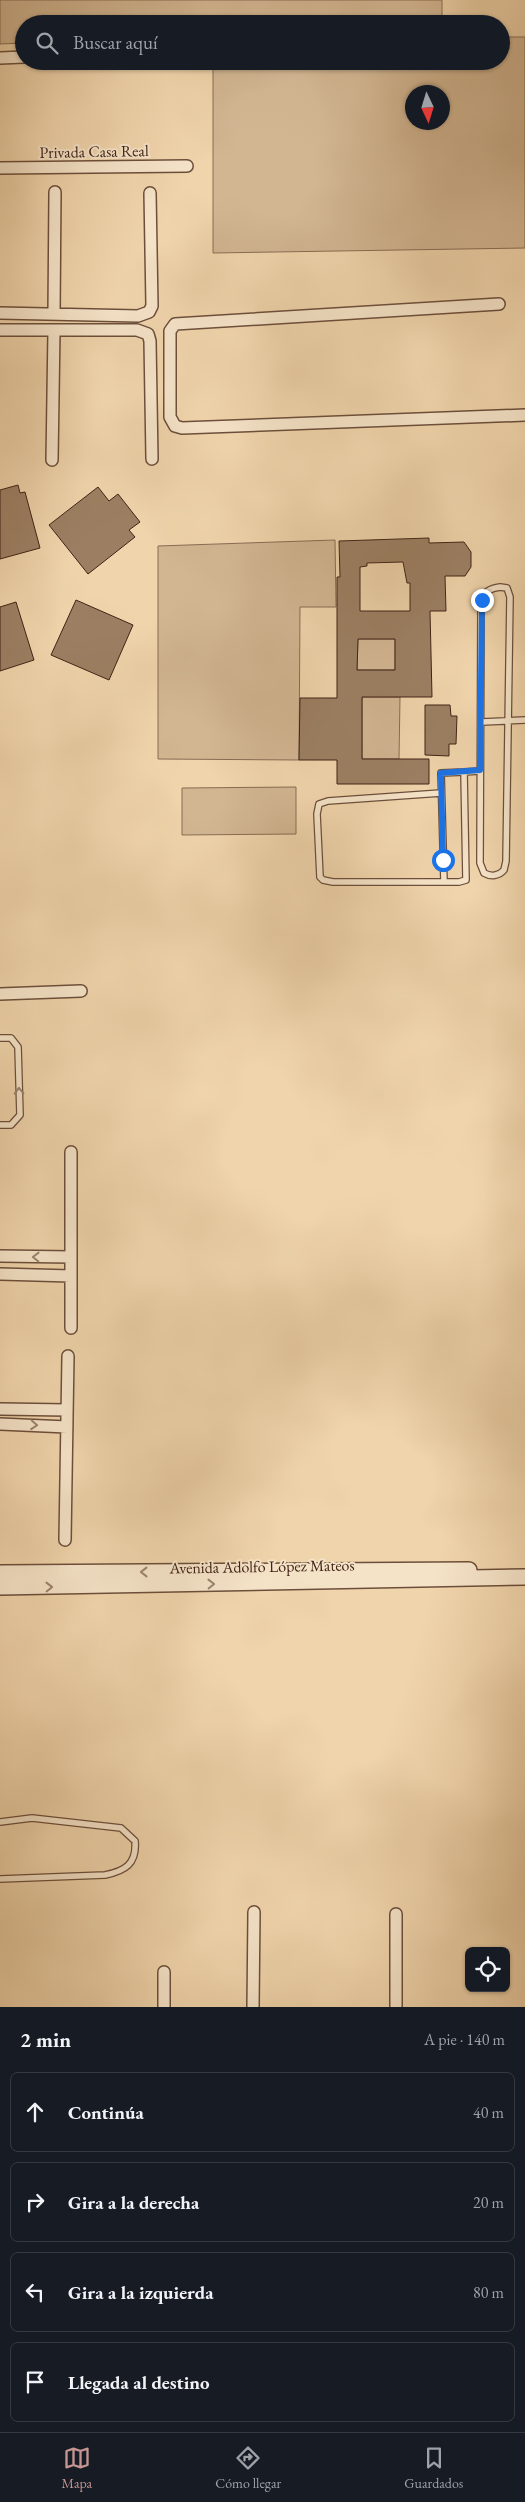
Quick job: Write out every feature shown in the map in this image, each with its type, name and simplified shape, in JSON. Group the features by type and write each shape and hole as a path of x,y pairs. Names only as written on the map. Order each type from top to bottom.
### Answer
{"street":[{"path":"0,58 15,57"},
{"name":"Privada Casa Real","path":"0,168 187,166"},
{"path":"54,314 55,192"},
{"path":"0,313 138,316 149,312 152,306 150,193"},
{"path":"499,304 175,324 170,331 170,417 176,426 182,428 525,415"},
{"path":"0,330 137,330 148,334 150,341 152,460"},
{"path":"52,460 54,330"},
{"path":"0,994 81,992"},
{"path":"71,1152 71,1328"},
{"path":"0,1256 71,1257"},
{"path":"0,1274 71,1276"},
{"path":"65,1540 68,1356"},
{"path":"0,1409 67,1410"},
{"path":"0,1424 68,1427"},
{"name":"Avenida Adolfo López Mateos","path":"0,1573 525,1571"},
{"name":"Avenida Adolfo López Mateos","path":"0,1587 525,1577"},
{"path":"253,2007 254,1912"},
{"path":"396,1914 396,2007"},
{"path":"164,1972 164,2007"}],"lane":[{"path":"500,587 506,588 510,597 508,721 505,866 498,875 487,875 480,867 482,600 483,594 488,590 500,587"},
{"path":"482,722 525,720"},
{"path":"444,882 441,772 480,770"},
{"path":"441,793 328,801 319,804 317,814 318,857 319,872 323,880 464,881 467,877 464,772"},
{"path":"0,1038 11,1038 18,1047 20,1115 11,1125 0,1125"},
{"path":"0,1822 32,1818 121,1828 136,1841 136,1853 128,1866 119,1872 105,1875 0,1879"}],"shaded area":[{"path":"0,0 442,0 442,15 15,15 15,43 0,44"},
{"path":"510,37 525,37 525,248 213,253 213,70 510,70"},
{"path":"335,540 336,607 300,607 299,760 158,759 158,546"},
{"path":"358,639 395,639 395,670 357,670"},
{"path":"362,697 400,697 399,759 362,759"},
{"path":"296,787 296,834 182,835 182,788"}],"building":[{"path":"18,485 20,493 25,492 40,548 0,559 0,490"},
{"path":"98,487 109,501 118,494 140,522 129,530 135,537 88,574 49,525"},
{"path":"429,538 429,543 464,542 471,552 471,567 465,576 445,576 446,611 430,611 432,697 362,697 362,759 429,759 429,784 337,784 337,760 299,760 300,698 337,698 337,577 340,577 339,541","holes":["403,562 407,583 410,583 410,611 360,611 360,567 367,566 367,563","358,639 395,639 395,670 357,670"]},
{"path":"76,600 133,625 109,680 51,655"},
{"path":"16,602 34,660 0,671 0,607"},
{"path":"425,705 450,705 451,716 457,716 456,744 449,744 449,756 425,755"}],"route":[{"path":"443,860 441,773 480,770 482,600"}]}
